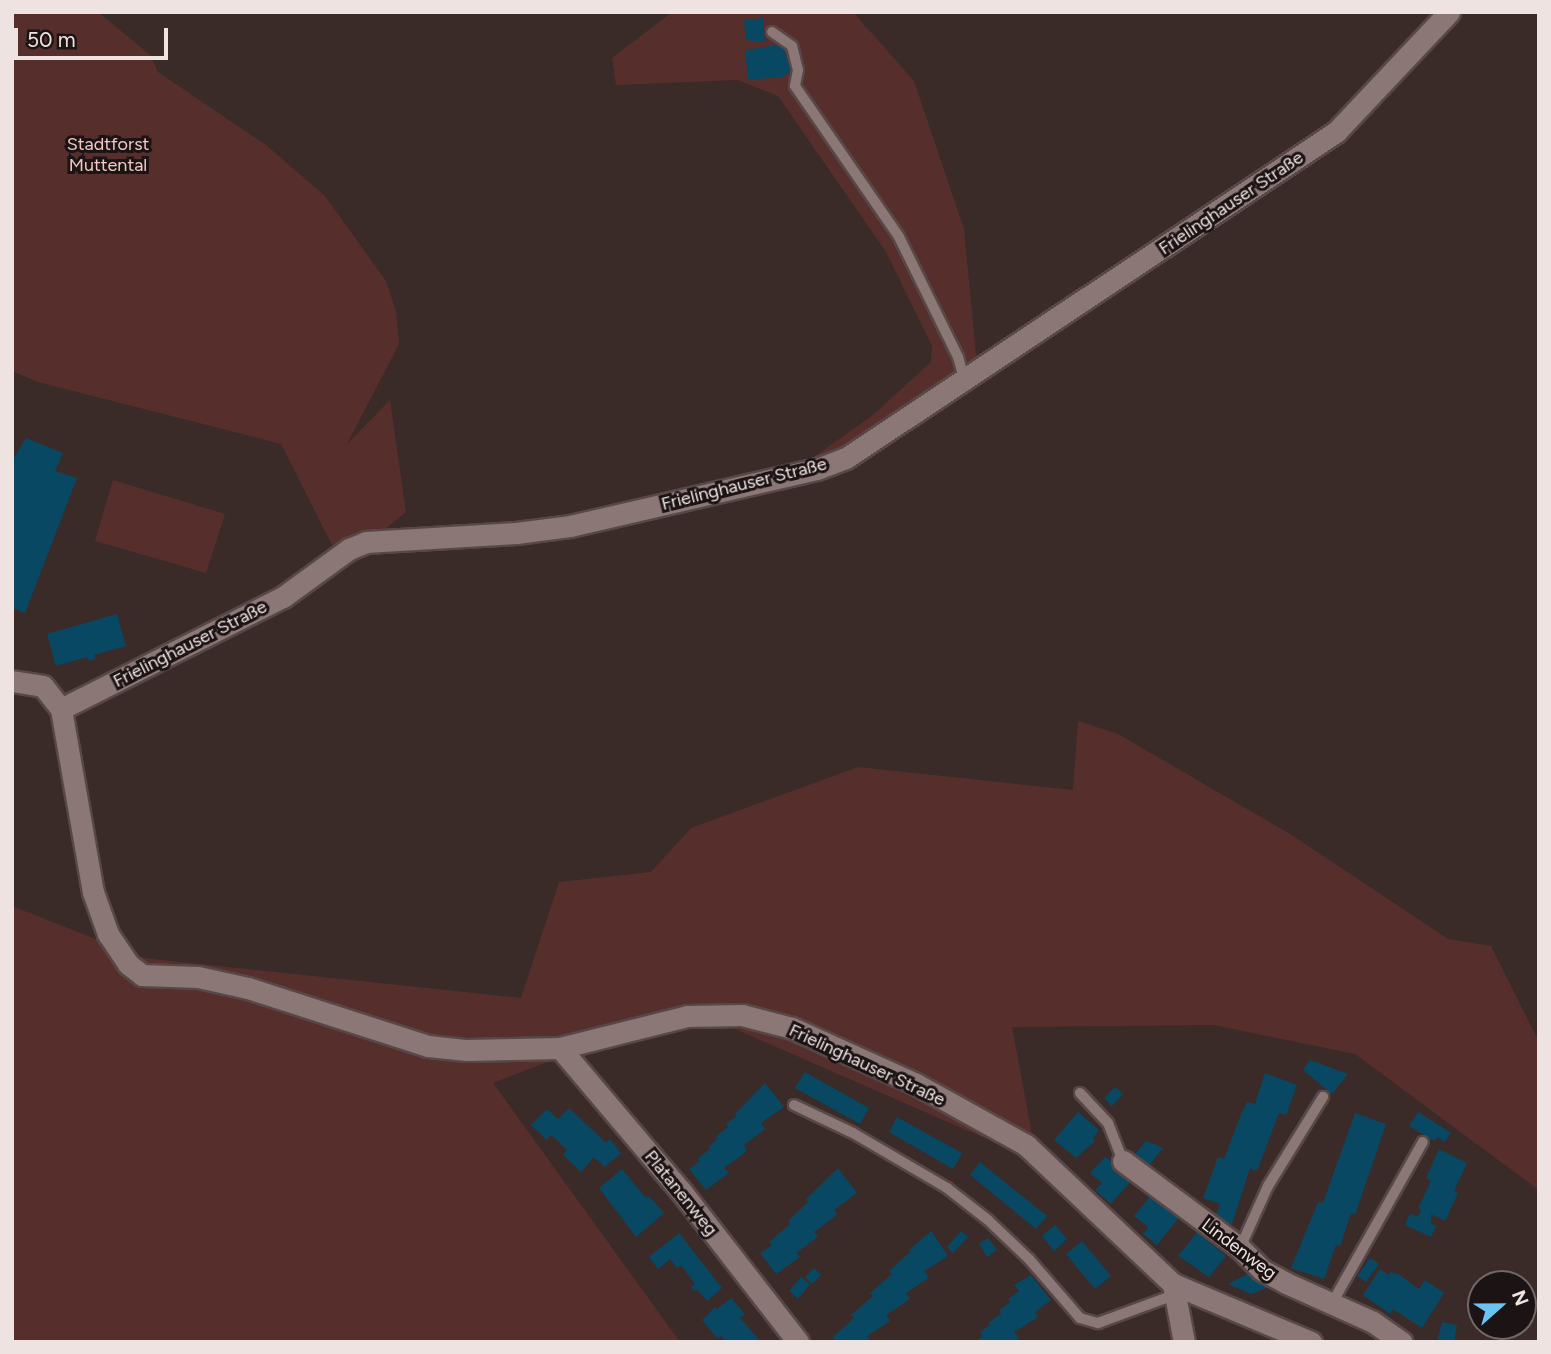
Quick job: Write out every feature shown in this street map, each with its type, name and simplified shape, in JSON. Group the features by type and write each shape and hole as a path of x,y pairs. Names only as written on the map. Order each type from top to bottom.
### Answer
{"street":[{"name":"Frielinghauser Straße","path":"1311,1342 1174,1289 1026,1145 916,1084 792,1028 742,1015 687,1016 560,1048 467,1050 428,1046 248,988 198,977 142,975 128,964 108,934 93,892 61,709 283,597 349,549 366,542 570,526 817,469 846,458 1336,132 1449,12"},
{"path":"12,681 43,686 61,709"},
{"name":"Platanenweg","path":"560,1048 681,1191 798,1342"},
{"name":"Lindenweg","path":"1123,1161 1240,1248 1262,1269 1331,1305 1373,1322 1402,1342"},
{"path":"1174,1289 1184,1342"}],"lane":[{"path":"772,32 792,46 797,69 795,86 899,237 958,357 965,381"},
{"path":"1080,1093 1108,1123 1123,1161"},
{"path":"1240,1248 1268,1186 1323,1097"},
{"path":"794,1105 853,1133 947,1188 988,1220 1029,1259 1080,1318 1098,1323 1174,1289"},
{"path":"1331,1305 1423,1142"}],"green space":[{"name":"Stadtforst Muttental","path":"12,12 98,12 150,55 158,72 266,145 325,196 386,281 396,311 399,344 347,444 390,400 406,512 380,533 336,553 281,444 38,382 12,371"},
{"path":"672,12 853,12 914,81 964,229 977,365 855,443 804,464 873,415 931,362 932,346 886,252 778,96 738,80 616,85 612,58"},
{"path":"113,480 225,514 206,573 95,541"},
{"path":"1078,721 1118,734 1290,834 1448,939 1491,946 1539,1042 1539,1190 1355,1054 1214,1025 1012,1027 1037,1161 687,1008 493,1083 680,1342 12,1342 12,906 144,958 521,998 559,882 651,872 691,828 858,767 1073,790"}],"building":[{"path":"763,18 765,42 746,40 744,20"},
{"path":"785,46 786,57 791,62 790,72 782,77 748,80 745,50"},
{"path":"26,438 63,453 55,471 77,478 25,613 12,608 12,461"},
{"path":"117,614 126,646 94,655 96,659 89,661 87,657 56,666 47,634"},
{"path":"1310,1060 1348,1074 1332,1094 1303,1070"},
{"path":"805,1072 869,1108 860,1124 795,1088"},
{"path":"1265,1073 1297,1085 1286,1115 1279,1113 1257,1171 1250,1168 1232,1224 1215,1218 1220,1204 1203,1198 1218,1157 1224,1159 1247,1102 1255,1104"},
{"path":"765,1083 784,1107 761,1123 765,1129 744,1145 747,1151 724,1168 729,1173 706,1190 689,1169 700,1161 698,1158 718,1139 716,1136 728,1127 726,1124 737,1116 735,1114"},
{"path":"1115,1087 1123,1094 1112,1106 1104,1098"},
{"path":"569,1108 606,1143 610,1139 621,1153 605,1167 594,1157 581,1172 563,1155 567,1150 551,1135 547,1140 531,1125 547,1109 558,1119"},
{"path":"1078,1112 1099,1130 1093,1138 1095,1141 1076,1158 1054,1140"},
{"path":"1418,1112 1451,1133 1444,1142 1438,1137 1434,1141 1409,1126"},
{"path":"1355,1113 1386,1124 1355,1215 1351,1213 1340,1246 1336,1245 1324,1279 1291,1268 1318,1202 1323,1203"},
{"path":"897,1117 962,1153 953,1169 889,1132"},
{"path":"1146,1141 1163,1148 1146,1169 1131,1159"},
{"path":"1439,1149 1467,1163 1454,1191 1458,1193 1445,1221 1431,1214 1431,1224 1436,1226 1431,1237 1405,1225 1410,1213 1418,1217 1421,1210 1418,1208 1431,1181 1426,1178"},
{"path":"1105,1157 1135,1176 1111,1204 1095,1190 1102,1183 1090,1173"},
{"path":"980,1162 1047,1216 1036,1229 970,1175"},
{"path":"838,1168 857,1193 834,1210 837,1215 814,1232 818,1237 796,1253 800,1257 776,1274 760,1253 772,1245 769,1242 790,1224 788,1221 808,1202 806,1199"},
{"path":"622,1169 646,1198 649,1196 664,1213 636,1237 599,1188"},
{"path":"1152,1194 1180,1216 1157,1245 1143,1234 1148,1227 1134,1216"},
{"path":"1055,1225 1067,1239 1054,1251 1042,1236"},
{"path":"931,1231 948,1256 924,1271 929,1278 906,1293 910,1299 886,1315 890,1321 867,1336 871,1342 836,1342 833,1337 854,1318 851,1315 873,1296 870,1293 892,1274 889,1271 910,1252 909,1250"},
{"path":"961,1231 968,1237 953,1253 947,1247"},
{"path":"1197,1232 1226,1256 1209,1277 1178,1256"},
{"path":"679,1233 722,1288 707,1301 697,1289 694,1291 691,1287 695,1284 681,1265 677,1268 670,1259 658,1269 649,1257"},
{"path":"988,1238 997,1250 987,1257 979,1244"},
{"path":"1082,1241 1111,1276 1095,1289 1066,1254"},
{"path":"1370,1258 1379,1264 1366,1282 1357,1276"},
{"path":"814,1268 821,1275 812,1284 805,1277"},
{"path":"1380,1269 1389,1275 1391,1272 1398,1274 1419,1289 1425,1280 1444,1293 1422,1328 1393,1309 1390,1314 1363,1295"},
{"path":"1251,1272 1256,1282 1261,1280 1267,1288 1251,1294 1228,1284"},
{"path":"1031,1275 1051,1300 1035,1312 1038,1317 1014,1332 1019,1339 1015,1342 974,1342 983,1336 980,1332 990,1325 988,1323 1001,1314 999,1310 1010,1302 1008,1299 1019,1291 1014,1285"},
{"path":"801,1277 810,1284 798,1299 789,1291"},
{"path":"731,1298 745,1314 740,1318 761,1342 726,1342 721,1336 717,1338 702,1320 715,1307 717,1309"},
{"path":"1442,1322 1457,1325 1454,1342 1437,1342"}]}
